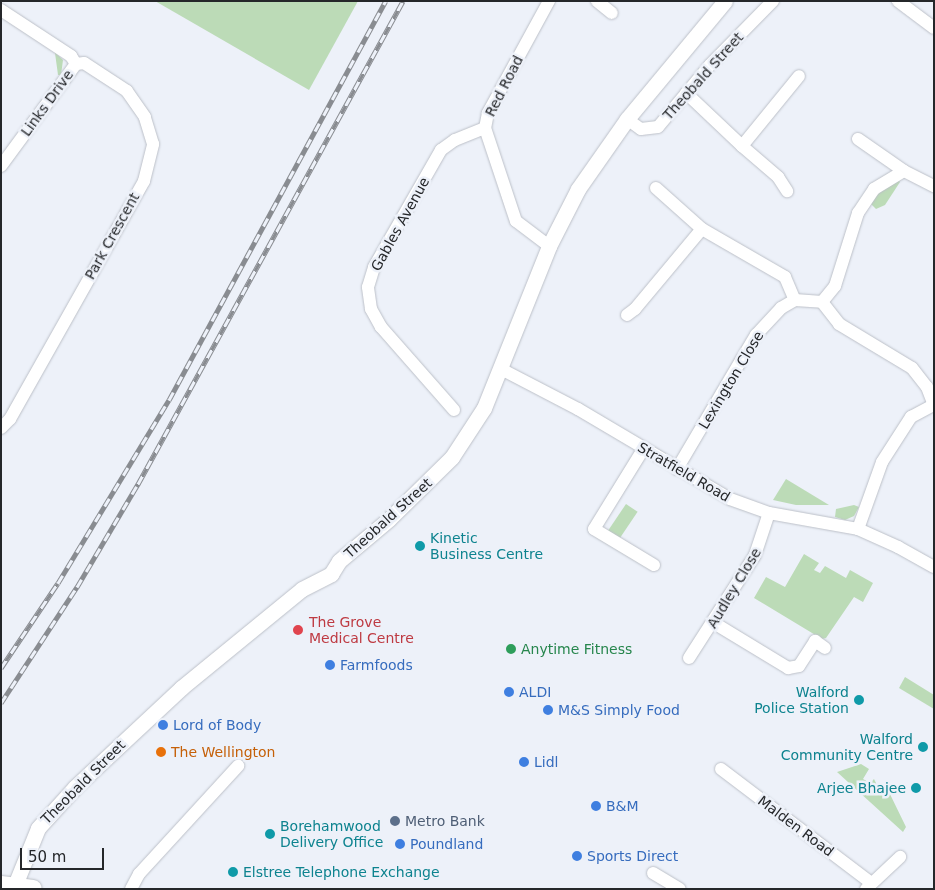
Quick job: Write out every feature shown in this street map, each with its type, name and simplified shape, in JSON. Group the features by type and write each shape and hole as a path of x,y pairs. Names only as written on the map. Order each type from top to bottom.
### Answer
{"main road":[{"path":"12,887 33,889"}],"street":[{"name":"Red Road","path":"549,1 488,113 485,128 516,221 549,246"},
{"path":"597,1 612,13"},
{"name":"Theobald Street","path":"12,887 38,828 81,781 188,683 302,590 331,574 339,561 389,519 446,463 471,431 501,369 549,246 578,190 627,119 725,1"},
{"name":"Theobald Street","path":"627,119 641,129 658,127 686,93 773,1"},
{"path":"898,1 934,28"},
{"path":"1,10 71,56 76,64"},
{"name":"Park Crescent","path":"1,428 10,419 144,181 153,144 145,116 127,91 84,63 76,64"},
{"name":"Links Drive","path":"1,166 76,64"},
{"path":"742,146 799,76"},
{"path":"686,93 742,146 778,176 787,191"},
{"name":"Gables Avenue","path":"454,410 381,327 371,309 368,287 374,267 441,150 455,140 485,128"},
{"path":"858,138 904,171 934,186"},
{"path":"822,302 835,286 865,199 886,179 904,171"},
{"path":"656,188 702,229 785,277 796,300 822,302 839,324 912,368 927,387 934,405 911,417 882,462 858,529"},
{"path":"627,315 635,309 702,229"},
{"name":"Lexington Close","path":"678,470 756,335 781,308 796,300"},
{"name":"Stratfield Road","path":"501,369 540,388 730,499 769,513 858,529 898,546 934,567"},
{"path":"644,448 594,529 654,565"},
{"name":"Audley Close","path":"689,658 714,623 755,555 769,513"},
{"path":"714,623 788,668 799,666 815,642 825,648"},
{"path":"130,889 139,874 238,766"},
{"name":"Malden Road","path":"721,769 868,886"},
{"path":"868,886 900,858"},
{"path":"653,873 680,889"}],"green space":[{"path":"155,1 358,1 309,90"},
{"path":"50,47 63,60 61,75 58,75 55,53"},
{"path":"898,179 900,182 885,205 876,209 869,202 875,193"},
{"path":"786,479 829,505 796,505 773,500"},
{"path":"626,504 638,512 619,540 607,532"},
{"path":"854,505 859,507 854,516 845,520 835,517 836,509"},
{"path":"804,554 819,563 814,570 820,573 825,566 846,578 850,570 873,583 863,602 854,597 826,638 822,639 754,598 766,577 785,587"},
{"path":"905,677 934,695 934,709 899,688"},
{"path":"861,764 869,769 863,779 870,783 874,779 880,791 887,788 906,827 903,832 837,772"}],"railway":[{"path":"1,668 58,583 169,400 386,1"},
{"path":"1,703 77,587 138,484 403,1"}],"place":[{"name":"Kinetic Business Centre","path":"420,546"},
{"name":"The Grove Medical Centre","path":"298,630"},
{"name":"Anytime Fitness","path":"511,649"},
{"name":"Farmfoods","path":"330,665"},
{"name":"ALDI","path":"509,692"},
{"name":"Walford Police Station","path":"859,700"},
{"name":"M&S Simply Food","path":"548,710"},
{"name":"Lord of Body","path":"163,725"},
{"name":"Walford Community Centre","path":"923,747"},
{"name":"The Wellington","path":"161,752"},
{"name":"Lidl","path":"524,762"},
{"name":"Arjee Bhajee","path":"916,788"},
{"name":"B&M","path":"596,806"},
{"name":"Metro Bank","path":"395,821"},
{"name":"Borehamwood Delivery Office","path":"270,834"},
{"name":"Poundland","path":"400,844"},
{"name":"Sports Direct","path":"577,856"},
{"name":"Elstree Telephone Exchange","path":"233,872"}]}
